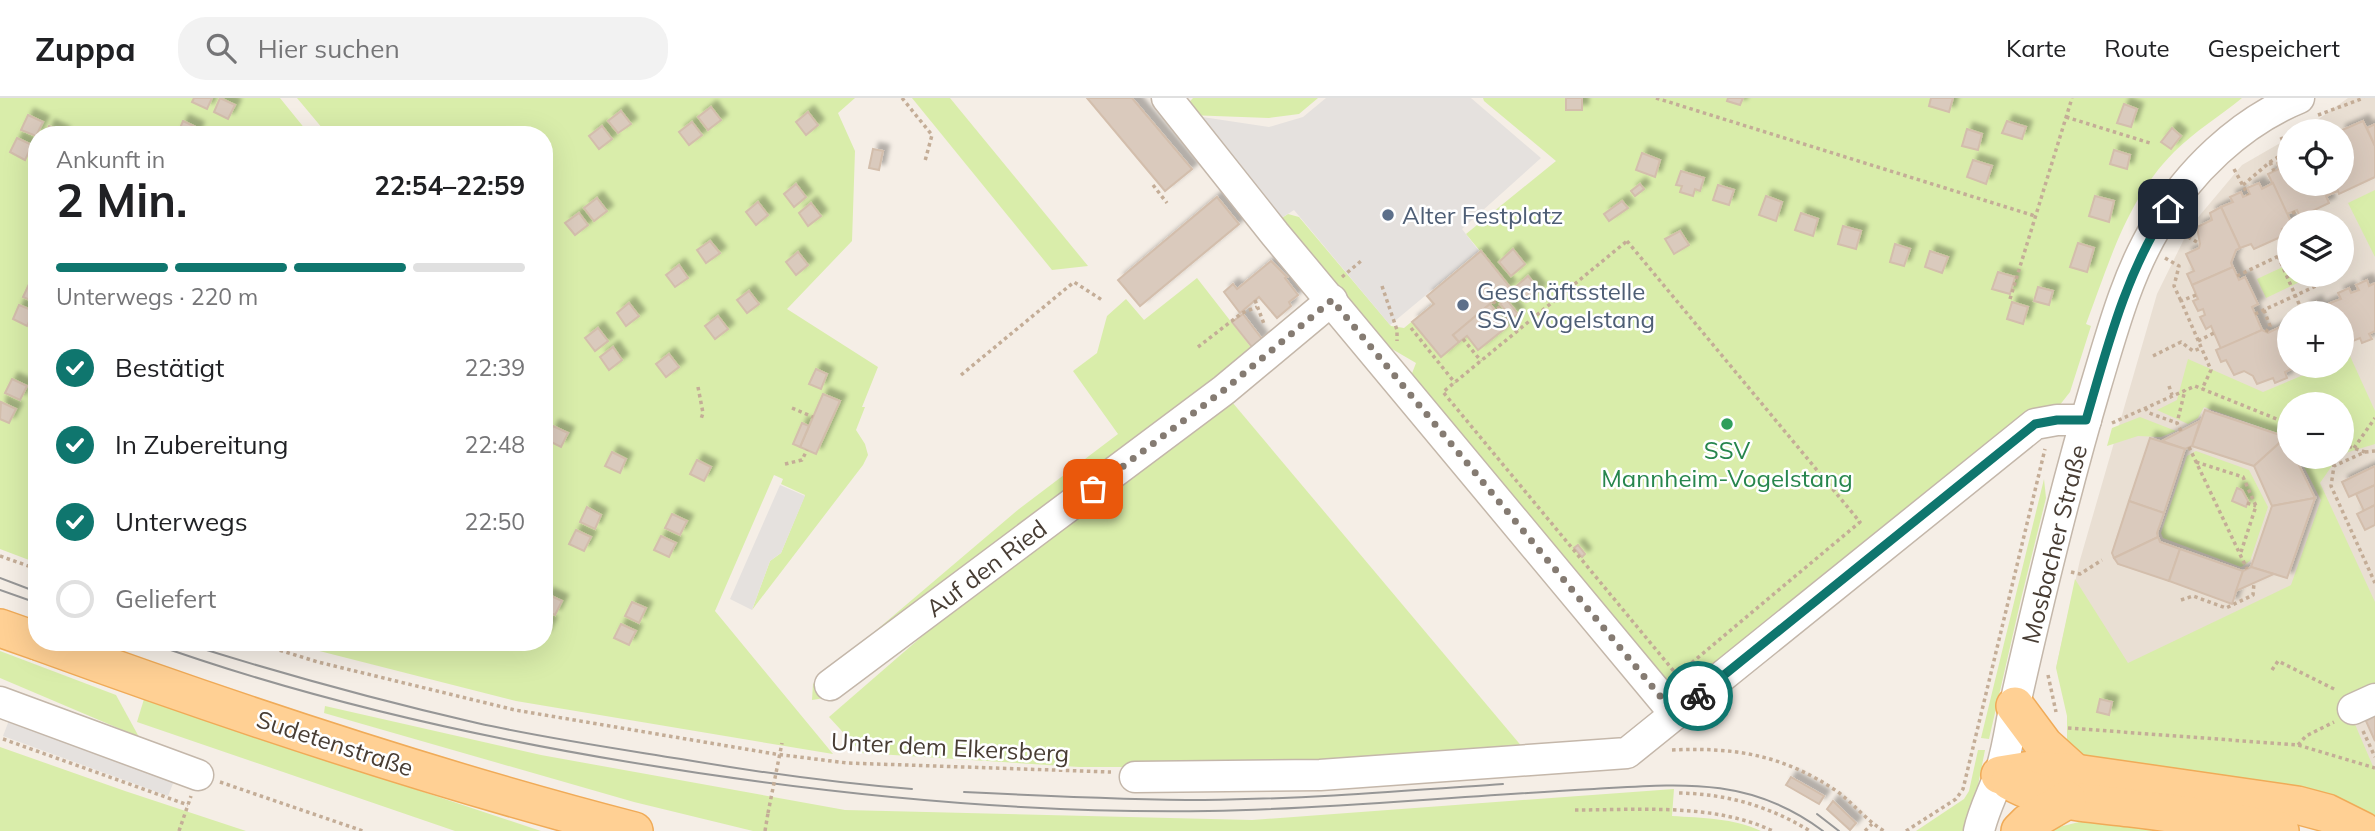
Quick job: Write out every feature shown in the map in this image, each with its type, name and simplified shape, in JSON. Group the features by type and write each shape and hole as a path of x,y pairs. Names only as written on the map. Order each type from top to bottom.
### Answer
{"main road":[{"name":"Sudetenstraße","path":"0,628 28,638"},
{"name":"Sudetenstraße","path":"64,651 369,755 537,806 634,831"},
{"path":"2015,706 2071,786 2196,816 2280,831"},
{"path":"2000,775 2027,790 2071,786 2297,804 2327,813 2363,831"},
{"path":"2020,831 2071,786"}],"street":[{"path":"1167,98 1675,714"},
{"name":"Mosbacher Straße","path":"2000,775 2085,417 2132,277 2155,228 2180,190 2217,151 2253,122 2304,108"},
{"name":"Auf den Ried","path":"830,685 1224,390 1332,300"},
{"path":"1130,775 1321,775 1628,752 2035,424 2085,417"},
{"path":"0,702 198,775"},
{"path":"1979,831 1982,816 2000,775"},
{"path":"1999,831 2002,818 2000,775"}],"path":[{"path":"902,98 932,135 925,161"},
{"path":"1656,98 2035,216"},
{"path":"2010,299 2072,98"},
{"path":"2304,108 2364,98"},
{"path":"2066,117 2150,143"},
{"path":"2244,185 2277,158"},
{"path":"2225,176 2240,162"},
{"path":"2270,162 2274,171"},
{"path":"2232,167 2248,195"},
{"path":"1153,185 1167,203"},
{"path":"2175,241 2187,222"},
{"path":"2180,232 2200,244"},
{"path":"1627,241 1860,522 1676,675 1443,392 1481,361 1627,241"},
{"path":"2160,268 2170,249"},
{"path":"2237,276 2277,256"},
{"path":"2165,258 2179,265 2174,286 2211,370 2202,389"},
{"path":"961,375 1074,282 1102,300"},
{"path":"1382,286 1397,330 1396,352"},
{"path":"2292,287 2298,301"},
{"path":"2255,314 2312,287"},
{"path":"2181,302 2196,295"},
{"path":"1255,300 1264,324 1272,334"},
{"path":"1493,301 1518,331"},
{"path":"1198,347 1242,313 1257,307"},
{"path":"2264,310 2270,326 2266,332"},
{"path":"1410,328 1455,383"},
{"path":"2198,341 2214,333"},
{"path":"1462,339 1481,361"},
{"path":"2153,356 2181,342 2193,351 2201,348"},
{"path":"2169,386 2172,395"},
{"path":"1906,831 1956,799 1963,789 2042,459 2085,417 2109,424 2194,386 2277,419"},
{"path":"698,387 703,413 701,419"},
{"path":"2181,431 2177,423 2185,390"},
{"path":"792,408 813,417"},
{"path":"2145,408 2149,413 2177,423"},
{"path":"2365,452 2354,448 2375,418"},
{"path":"2189,447 2247,569"},
{"path":"785,464 802,460 807,450"},
{"path":"2354,457 2375,451"},
{"path":"2195,461 2244,477 2256,506 2240,554"},
{"path":"2334,469 2331,486 2375,583"},
{"path":"2247,503 2256,506"},
{"path":"0,556 28,566"},
{"path":"2073,560 2069,572 2080,574 2102,560"},
{"path":"2181,600 2193,596 2226,608 2253,595 2254,583"},
{"name":"Unter dem Elkersberg","path":"282,651 515,710 775,754 847,763 1130,775"},
{"path":"2047,666 2057,715"},
{"path":"2298,745 2306,736 2364,704"},
{"path":"2059,728 2298,745 2375,768"},
{"path":"3,739 188,805"},
{"path":"765,831 782,743"},
{"path":"1628,752 1705,749 1761,755 1801,770 1839,793 1872,824 1884,831"},
{"path":"179,831 198,775 363,831"},
{"path":"1679,793 1710,793 1743,800 1775,812 1810,831"},
{"path":"1575,810 1710,813 1752,821 1773,831"},
{"path":"1865,831 1872,824"}],"shaded area":[{"name":"Alter Festplatz","path":"1326,98 1471,98 1541,158 1462,229 1479,251 1390,325 1294,210 1277,221 1189,115 1269,127 1303,117"},
{"path":"2348,98 2375,98 2375,774 2056,668 2080,560 2157,294 2190,227 2242,165 2277,145 2277,196 2354,196 2354,119 2319,119"},
{"path":"780,485 805,496 781,553 770,561 752,610 730,599"},
{"path":"13,710 178,771 168,796 3,736"}],"green space":[{"path":"0,98 280,98 303,126 28,126 28,560 0,549"},
{"path":"297,98 855,98 838,113 855,151 852,241 787,309 878,367 856,430 868,455 752,610 770,561 781,553 805,495 781,484 783,479 774,475 715,611 833,754 516,701 319,651 553,651 553,126 320,126"},
{"path":"912,98 950,98 1088,266 1052,270"},
{"path":"1193,98 1318,98 1299,114 1269,118 1188,115 1183,109"},
{"name":"SSV Mannheim-Vogelstang","path":"1483,98 2242,98 2174,152 2144,190 2112,255 2086,324 2091,326 2070,392 2059,406 1969,471 1962,463 1946,476 1953,483 1684,699 1666,697 1411,376 1416,363 1368,335 1275,222 1288,214 1299,217 1391,326 1404,328 1433,304 1427,296 1480,251 1466,234 1556,161"},
{"path":"2375,190 2375,257 2354,210 2348,203"},
{"path":"2277,270 2277,287 2289,287 2266,298 2257,279"},
{"path":"1197,278 1253,350 831,697 812,700 813,684 1019,509 1118,434 1073,371 1097,353 1107,316 1126,299 1144,320"},
{"path":"2188,359 2263,392 2296,378 2354,378 2354,365 2375,411 2375,444 2354,450 2354,392 2277,392 2277,433 2204,407 2198,418 2188,424 2157,410 2177,400"},
{"path":"1227,396 1528,754 1317,767 1079,767 862,753 829,717 927,632"},
{"path":"2140,417 2176,431 2161,437 2138,436 2107,446 2112,428"},
{"path":"2196,451 2249,470 2268,507 2250,561 2241,567 2163,538 2161,533 2187,456"},
{"path":"2305,469 2330,469 2320,483 2375,602 2375,699 2354,722 2375,771 2375,820 2116,767 2067,753 2067,716 2056,668 2075,579 2128,663 2291,585 2321,500"},
{"path":"2044,479 2046,498 1989,739 1981,738"},
{"path":"0,651 116,695 139,737 0,678"},
{"path":"144,699 541,831 455,831 137,722"},
{"path":"325,706 541,755 845,810 1252,820 1674,789 1672,816 1729,821 1761,831 753,831 634,802 324,713"},
{"path":"0,747 125,791 246,831 0,831"},
{"path":"1978,750 1985,750 1969,831 1916,831 1964,799 1969,791"},
{"path":"2083,821 2169,831 2050,831"}],"building":[{"path":"194,98 212,98 207,109 192,102"},
{"path":"220,98 235,105 228,119 214,112"},
{"path":"1087,98 1132,98 1192,169 1165,191"},
{"path":"1566,98 1582,98 1582,110 1566,110"},
{"path":"1728,98 1743,98 1740,105 1727,101"},
{"path":"1931,98 1953,98 1949,112 1929,106"},
{"path":"2124,104 2137,109 2131,127 2117,123"},
{"path":"711,107 721,120 708,130 698,117"},
{"path":"621,111 631,124 618,133 608,121"},
{"path":"808,112 818,125 806,135 796,122"},
{"path":"28,115 43,122 41,126 28,126 28,133 21,130"},
{"path":"183,121 194,126 181,126"},
{"path":"2007,121 2026,127 2022,139 2002,133"},
{"path":"2363,121 2375,146 2375,177 2354,187 2354,125"},
{"path":"692,122 702,135 689,145 679,132"},
{"path":"2375,124 2375,146 2367,128"},
{"path":"602,126 612,139 599,149 589,136"},
{"path":"2172,128 2181,136 2171,149 2161,142"},
{"path":"1967,129 1982,134 1978,150 1962,146"},
{"path":"17,138 28,143 25,160 10,152"},
{"path":"873,149 883,151 879,170 869,168"},
{"path":"2114,150 2130,155 2127,169 2110,164"},
{"path":"1642,153 1660,160 1655,177 1636,170"},
{"path":"1973,160 1992,166 1986,184 1967,177"},
{"path":"2277,170 2277,193 2268,174"},
{"path":"1681,171 1704,178 1700,191 1695,189 1693,196 1680,192 1682,186 1676,185"},
{"path":"2259,183 2262,189 2273,183 2285,210 2277,210 2277,239 2254,249 2251,244 2240,248 2221,207 2233,202 2230,197 2241,192 2243,197 2250,194 2247,188"},
{"path":"796,184 806,197 794,207 784,194"},
{"path":"1640,184 1644,189 1635,196 1631,191"},
{"path":"1718,185 1734,190 1729,205 1713,200"},
{"path":"1766,196 1782,202 1776,221 1759,215"},
{"path":"2095,196 2114,201 2109,222 2089,216"},
{"path":"2278,196 2326,196 2329,203 2314,210 2285,210"},
{"path":"1217,197 1239,224 1140,306 1118,280"},
{"path":"597,198 607,211 594,221 584,208"},
{"path":"1622,201 1628,208 1609,221 1604,214"},
{"path":"758,202 768,215 756,225 746,212"},
{"path":"811,203 821,216 808,226 799,213"},
{"path":"2221,207 2240,248 2236,250 2231,263 2233,267 2192,285 2187,274 2194,271 2186,254 2199,248 2197,227 2212,220 2210,213"},
{"path":"579,213 588,225 575,235 565,223"},
{"path":"1801,213 1818,219 1813,236 1795,230"},
{"path":"1843,226 1861,231 1856,249 1838,244"},
{"path":"1680,231 1689,245 1674,254 1665,239"},
{"path":"710,241 720,253 706,263 697,250"},
{"path":"2078,243 2094,248 2087,272 2070,267"},
{"path":"1895,244 1910,249 1904,266 1890,262"},
{"path":"1513,249 1525,264 1511,276 1499,262"},
{"path":"1481,251 1510,287 1453,335 1459,342 1441,357 1412,322 1434,304 1427,296"},
{"path":"1930,251 1948,257 1942,273 1925,267"},
{"path":"798,252 808,265 796,275 786,262"},
{"path":"1271,261 1287,277 1285,278 1298,295 1289,302 1291,306 1277,318 1259,297 1240,313 1224,292 1233,284 1237,289"},
{"path":"679,265 688,278 675,287 666,275"},
{"path":"2233,267 2239,280 2245,277 2258,304 2252,307 2262,330 2221,349 2211,326 2206,329 2200,317 2205,315 2203,309 2198,311 2193,301 2198,299 2192,285"},
{"path":"1998,272 2015,277 2010,294 1992,289"},
{"path":"1528,276 1540,290 1526,302 1514,288"},
{"path":"2367,280 2369,286 2375,283 2375,331 2369,334 2372,339 2362,343 2360,338 2354,340 2354,301 2336,301 2341,299 2338,293 2349,288 2351,293 2359,290 2356,285"},
{"path":"28,286 28,299 23,297"},
{"path":"2038,287 2053,291 2049,305 2034,301"},
{"path":"749,291 759,304 747,313 737,300"},
{"path":"1506,299 1518,314 1512,318 1500,304"},
{"path":"2012,302 2028,307 2023,324 2007,319"},
{"path":"629,303 639,316 626,326 617,313"},
{"path":"1490,304 1508,326 1478,350 1467,336 1459,342 1453,335"},
{"path":"19,305 28,309 27,326 13,319"},
{"path":"1243,314 1262,339 1252,347 1232,322"},
{"path":"718,316 728,329 715,339 705,326"},
{"path":"598,328 608,341 595,351 585,338"},
{"path":"2277,328 2277,378 2287,378 2275,383 2273,378 2257,384 2253,376 2244,371 2234,375 2226,360 2221,362 2216,350 2262,330 2268,333"},
{"path":"613,347 622,360 609,370 600,357"},
{"path":"669,354 679,367 666,377 656,364"},
{"path":"816,369 827,374 821,389 809,384"},
{"path":"12,379 27,386 20,400 5,393"},
{"path":"823,394 840,401 816,454 800,447"},
{"path":"1,402 16,409 9,423 0,419"},
{"path":"2205,410 2277,434 2277,445 2254,466 2192,446"},
{"path":"2200,421 2192,446 2185,449 2162,441"},
{"path":"802,423 809,426 800,447 793,444"},
{"path":"553,426 568,433 561,447 553,443"},
{"path":"2150,438 2185,449 2164,513 2129,501"},
{"path":"2277,445 2277,469 2301,469 2315,498 2272,506 2254,466"},
{"path":"612,452 626,459 620,473 605,466"},
{"path":"697,460 711,467 704,481 690,474"},
{"path":"2375,466 2375,485 2349,497 2342,482"},
{"path":"2375,485 2375,505 2364,511 2356,494"},
{"path":"2237,488 2242,490 2248,501 2246,507 2232,501"},
{"path":"2315,498 2287,578 2251,567 2272,506"},
{"path":"2129,501 2164,513 2158,537 2114,558 2112,553"},
{"path":"2375,505 2375,525 2365,530 2357,514"},
{"path":"587,507 601,515 595,529 580,522"},
{"path":"672,514 687,521 680,535 665,528"},
{"path":"576,530 591,537 584,551 569,544"},
{"path":"661,536 676,543 669,557 654,550"},
{"path":"2158,537 2160,542 2180,549 2169,581 2118,564 2114,558"},
{"path":"1578,545 1585,554 1582,557 1574,548"},
{"path":"2180,549 2243,571 2232,604 2169,581"},
{"path":"2251,567 2274,574 2236,591 2243,571"},
{"path":"553,597 562,601 555,615 553,614"},
{"path":"632,602 646,608 639,623 625,616"},
{"path":"621,624 636,631 629,645 614,638"},
{"path":"2100,699 2112,702 2109,715 2097,712"},
{"path":"2375,716 2375,741 2366,721"},
{"path":"1791,777 1824,796 1819,804 1786,785"},
{"path":"1833,801 1856,823 1850,830 1827,809"}],"tram line":[{"path":"0,578 28,589"},
{"path":"0,590 28,600"},
{"path":"175,651 266,681 386,713 507,740 773,784 918,800 1064,809 1209,811 1685,786 1713,787 1769,801 1796,813 1823,831"},
{"path":"211,651 328,686 502,728 767,773 912,789"},
{"path":"964,792 1204,800 1503,784"},
{"path":"1817,814 1839,831"}],"way so far":[{"path":"1093,489 1224,390 1278,342 1332,300 1675,714 1698,696"}],"place":[{"name":"Alter Festplatz","path":"1388,215"},
{"name":"Geschäftsstelle SSV Vogelstang","path":"1463,305"},
{"name":"SSV Mannheim-Vogelstang","path":"1727,424"}],"route":[{"path":"1698,696 2035,424 2057,420 2086,420 2112,332 2132,277 2155,228 2168,209"}]}
